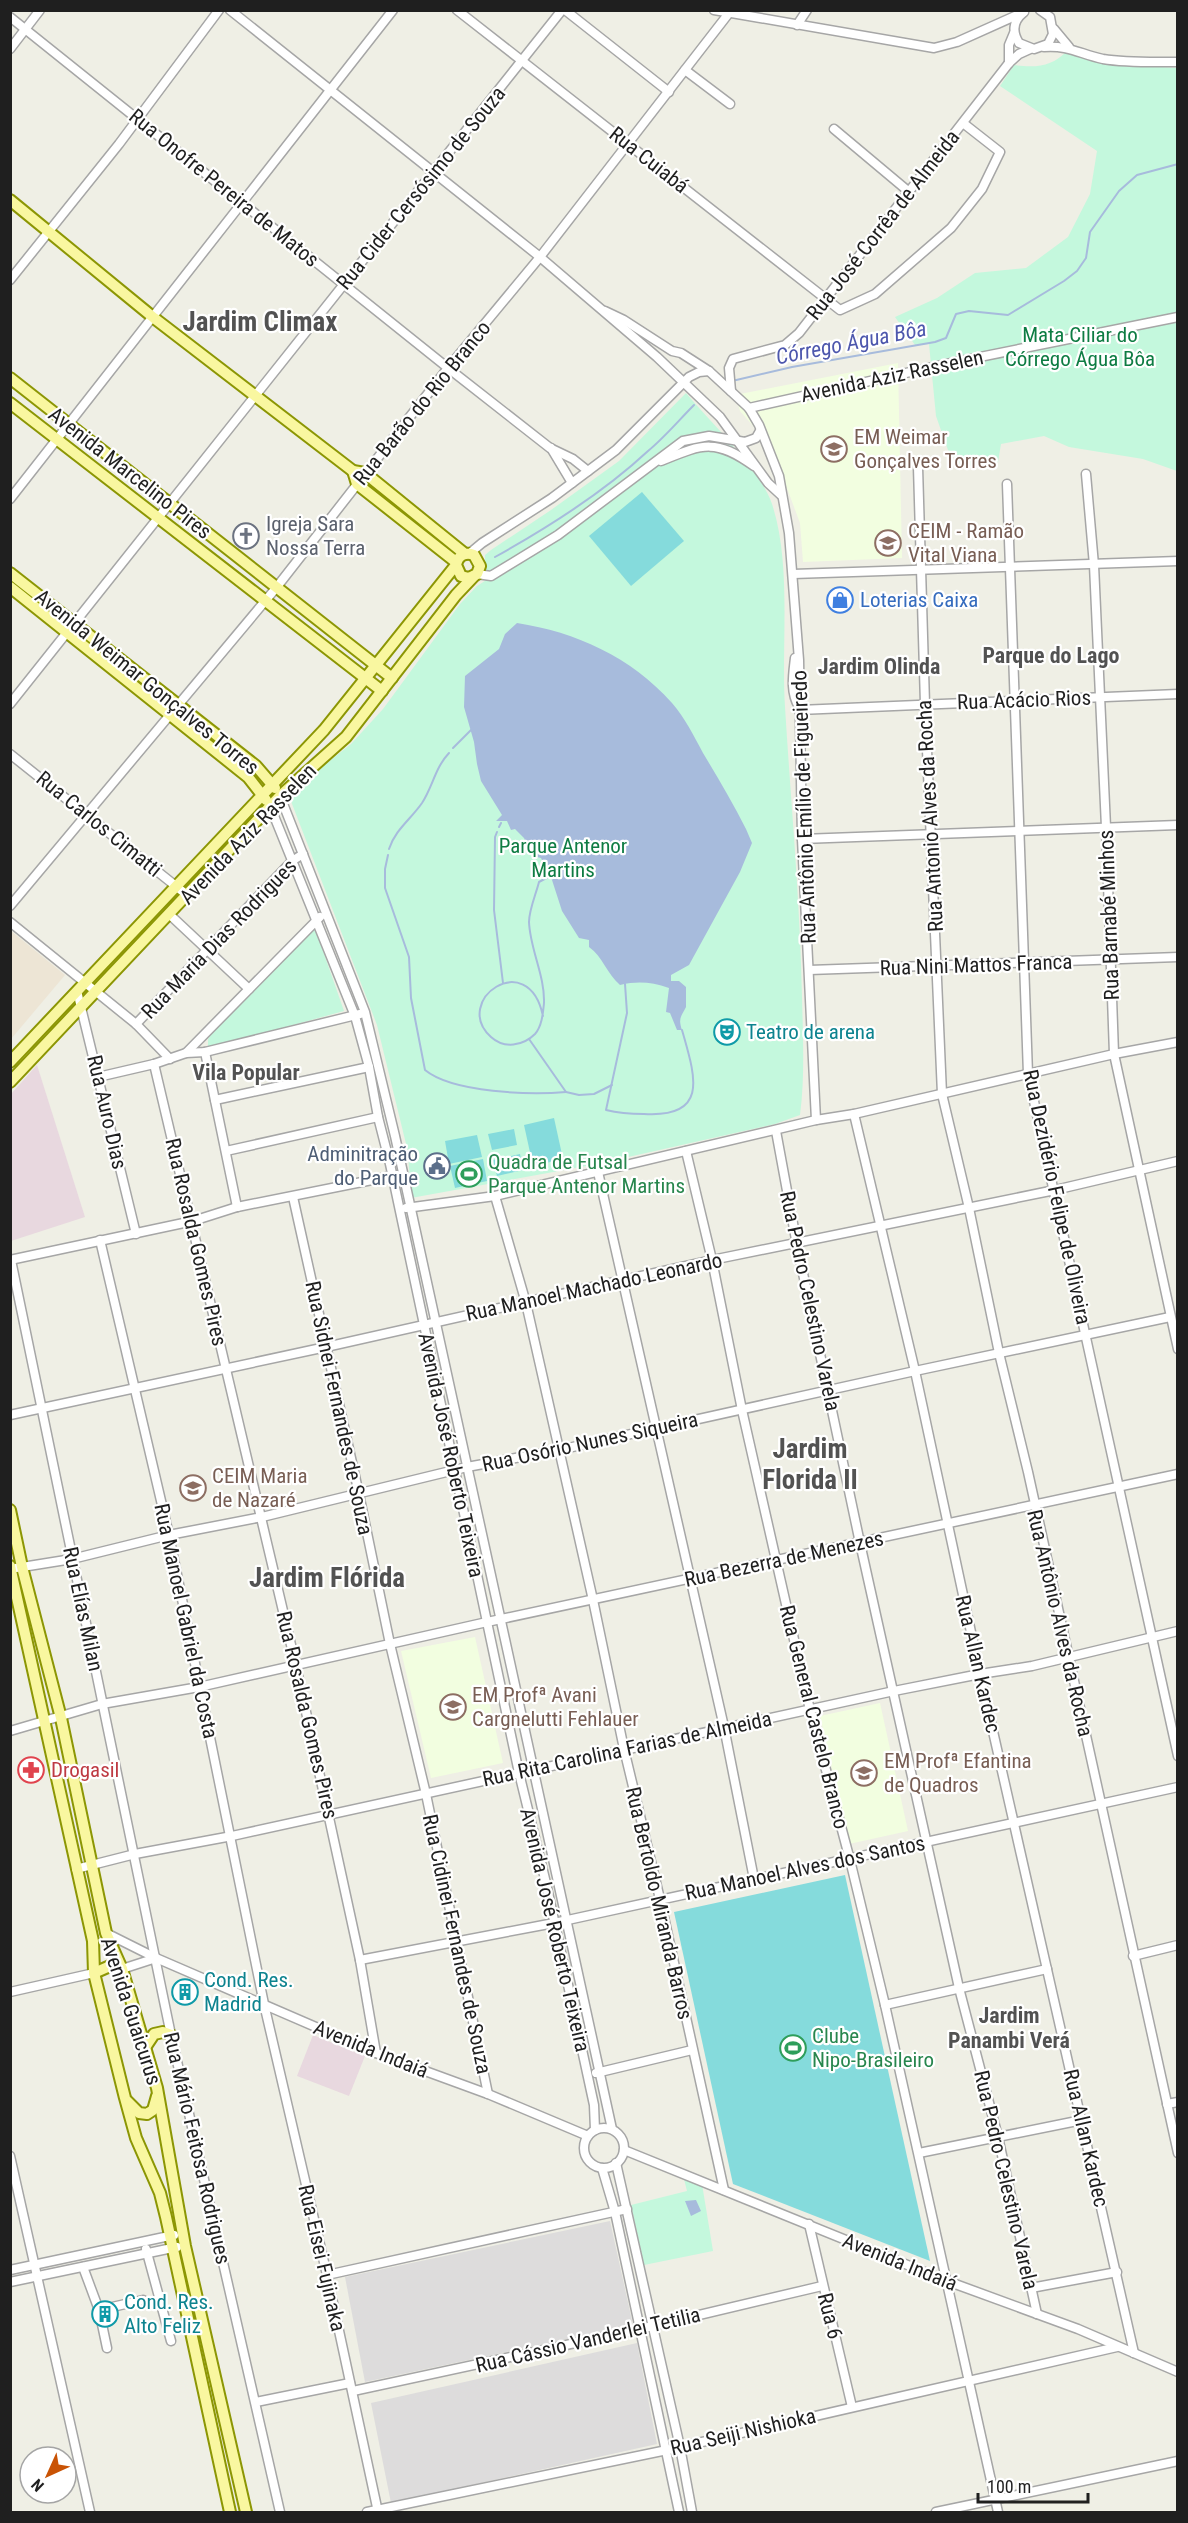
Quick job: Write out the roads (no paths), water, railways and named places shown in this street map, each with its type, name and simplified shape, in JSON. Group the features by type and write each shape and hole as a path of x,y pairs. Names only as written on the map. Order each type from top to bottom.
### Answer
{"main road":[{"path":"10,200 154,318 255,396 353,471 365,473 480,561 475,575 461,576 456,563 357,484 353,471"},
{"name":"Avenida Marcelino Pires","path":"10,378 392,678"},
{"name":"Avenida Marcelino Pires","path":"10,402 382,691"},
{"path":"368,493 376,483"},
{"name":"Avenida Aziz Rasselen","path":"10,1082 81,1007 91,986 177,887 324,730 456,563 467,553"},
{"name":"Avenida Weimar Gonçalves Torres","path":"10,573 256,766 280,796"},
{"name":"Avenida Aziz Rasselen","path":"10,1062 77,991 91,986 169,914 280,796 346,737 475,575"},
{"name":"Avenida Weimar Gonçalves Torres","path":"10,587 248,777 262,794"},
{"name":"Avenida José Roberto Teixeira","path":"262,794 270,806"},
{"name":"Avenida Guaicurus","path":"10,1510 15,1568 43,1723 93,1941 88,1974 136,2138 160,2193 230,2512"},
{"name":"Avenida Guaicurus","path":"15,1568 61,1718 106,1934 122,1969 157,2088 185,2246 246,2512"},
{"path":"88,1974 110,1966 122,1969"},
{"path":"146,2046 154,2034 163,2032 171,2035"},
{"path":"125,2098 139,2112 147,2114 156,2103 157,2088"}],"street":[{"path":"10,49 40,10"},
{"path":"10,280 138,119 219,10"},
{"name":"Rua Antônio Emílio de Figueiredo","path":"230,10 605,311 720,417 768,483 781,495"},
{"path":"10,499 393,10"},
{"name":"Rua Cuiabá","path":"458,10 840,310 875,294 951,228 982,189 1000,152 963,123"},
{"path":"564,10 669,92"},
{"name":"Rua Cider Cersósimo de Souza","path":"10,704 564,10"},
{"path":"714,10 934,48 957,42 1026,11"},
{"path":"797,25 807,10"},
{"path":"1009,63 1010,45 1017,19 1026,11"},
{"path":"1044,11 1050,17 1054,29 1069,47"},
{"name":"Rua Barão do Rio Branco","path":"10,906 276,588 448,368 540,257 729,13"},
{"name":"Rua Onofre Pereira de Matos","path":"10,17 448,368 550,448 573,459 588,471"},
{"path":"998,23 1014,31 1019,43 1030,49"},
{"path":"1044,47 1051,39 1054,29"},
{"path":"1009,63 1019,54 1030,49 1044,47 1069,47 1110,60 1178,62"},
{"name":"Rua José Corrêa de Almeida","path":"731,391 729,368 733,359 784,345 799,333 1009,63"},
{"path":"685,70 730,104"},
{"path":"834,129 908,191"},
{"name":"Rua Antônio Emílio de Figueiredo","path":"605,311 709,371 749,408 779,476 789,533 801,683 799,709 802,839 816,1120"},
{"name":"Avenida Aziz Rasselen","path":"749,408 955,362 1178,317"},
{"path":"467,553 521,519 588,471 632,435 693,374 709,371"},
{"path":"475,575 491,576 558,535 657,462 668,450 683,441 709,436 750,442 759,435 760,431"},
{"path":"657,462 697,446 711,446 723,448 740,456 758,469"},
{"name":"Rua Onofre Pereira de Matos","path":"550,448 572,483"},
{"path":"562,470 573,459"},
{"name":"Rua Antonio Alves da Rocha","path":"918,467 925,704 942,1094"},
{"name":"Rua Barnabé Minhos","path":"1086,474 1094,565 1114,1054 1137,1172 1178,1349"},
{"name":"Rua Dezidério Felipe de Oliveira","path":"1007,484 1008,569 1028,1074 1178,1756"},
{"path":"793,574 1008,569 1178,561"},
{"name":"Rua Acácio Rios","path":"799,709 1178,694"},
{"name":"Rua Carlos Cimatti","path":"10,754 187,896"},
{"path":"10,1260 193,1221 237,1208 402,1174 365,1012 280,796"},
{"name":"Avenida José Roberto Teixeira","path":"270,806 355,1016 369,1067 519,1773 588,2075 596,2130"},
{"path":"802,839 1178,825"},
{"name":"Rua Maria Dias Rodrigues","path":"136,1024 292,861 303,854"},
{"path":"169,914 210,949 249,989"},
{"path":"186,1053 316,918 326,915"},
{"path":"10,921 136,1024 170,1059"},
{"name":"Rua Nini Mattos Franca","path":"809,970 1178,957"},
{"name":"Rua Auro Dias","path":"77,991 136,1233"},
{"path":"98,1077 154,1064 186,1053 205,1052 365,1012"},
{"path":"399,1209 495,1196 816,1120 854,1114 1114,1054 1178,1042"},
{"path":"205,1052 237,1208"},
{"name":"Rua Rosalda Gomes Pires","path":"154,1064 193,1221 225,1369 296,1666 360,1960 376,2053"},
{"path":"215,1100 369,1067"},
{"name":"Rua Antônio Alves da Rocha","path":"942,1094 1178,2153"},
{"name":"Rua Allan Kardec","path":"854,1114 915,1371 980,1674 1134,2353"},
{"path":"226,1150 378,1117"},
{"name":"Rua Pedro Celestino Varela","path":"776,1131 797,1245 860,1543 959,1988 998,2137 1037,2314"},
{"name":"Rua General Castelo Branco","path":"686,1151 810,1710 850,1860 885,2005 998,2512"},
{"name":"Rua Manoel Machado Leonardo","path":"10,1415 526,1303 712,1260 797,1245 1137,1172 1178,1161"},
{"path":"598,1172 724,1727 754,1879"},
{"name":"Avenida José Roberto Teixeira","path":"402,1174 612,2129 618,2134 624,2150"},
{"name":"Rua Bertoldo Miranda Barros","path":"495,1196 526,1303 560,1450 624,1749 660,1899 724,2190"},
{"name":"Rua Sidnei Fernandes de Souza","path":"293,1197 390,1644 426,1794"},
{"name":"Rua Manoel Gabriel da Costa","path":"100,1240 170,1535 264,2004"},
{"name":"Rua Elías Milan","path":"10,1260 156,1958"},
{"name":"Rua Osório Nunes Siqueira","path":"15,1568 72,1559 170,1535 262,1517 467,1467 655,1430 915,1371 1170,1317"},
{"name":"Rua Bezerra de Menezes","path":"10,1731 61,1718 102,1704 199,1687 500,1619 1178,1474"},
{"name":"Rua Rita Carolina Farias de Almeida","path":"76,1869 135,1854 232,1836 894,1690 1069,1658 1178,1631"},
{"name":"Rua Manoel Alves dos Santos","path":"360,1960 554,1923 1178,1787"},
{"name":"Rua Cidinei Fernandes de Souza","path":"426,1794 488,2094"},
{"name":"Avenida Indaiá","path":"106,1934 376,2053 488,2094 588,2136"},
{"path":"1133,1956 1178,1945"},
{"path":"122,1969 156,1958"},
{"name":"Rua Mário Feitosa Rodrigues","path":"156,1958 171,2035 280,2512"},
{"path":"885,2005 1047,1968"},
{"path":"10,1992 88,1974"},
{"name":"Rua Eisei Fujinaka","path":"264,2004 327,2275 378,2511"},
{"path":"588,2075 692,2050"},
{"path":"1167,2104 1178,2102"},
{"path":"919,2152 1082,2121"},
{"path":"612,2129 596,2130 588,2136 584,2147 585,2153 591,2163 602,2168 616,2163 624,2150"},
{"name":"Avenida Indaiá","path":"624,2150 1178,2372"},
{"path":"10,2156 90,2512"},
{"path":"616,2163 680,2447 692,2512"},
{"path":"602,2168 615,2212 679,2512"},
{"path":"327,2275 627,2209"},
{"name":"Rua 6","path":"809,2224 852,2407"},
{"path":"10,2270 183,2233"},
{"path":"144,2241 171,2342"},
{"path":"10,2282 146,2252 185,2246"},
{"path":"83,2267 99,2310 107,2348"},
{"path":"1031,2288 1117,2272"},
{"name":"Rua Cássio Vanderlei Tetilia","path":"256,2402 351,2387 640,2329 822,2286"},
{"path":"99,2310 142,2300"},
{"name":"Rua Seiji Nishioka","path":"367,2512 667,2450 968,2383 1117,2347"},
{"path":"936,2512 1178,2461"}],"waterway":[{"name":"Córrego Água Bôa","path":"732,381 792,367 935,342 946,338 956,314 969,311 1008,315 1077,271 1086,258 1090,232 1119,191 1137,175 1178,164"},
{"name":"Córrego Água Bôa","path":"495,557 535,534 613,481 660,440 694,405"},
{"path":"453,748 471,730"},
{"path":"389,849 399,830 422,803 440,765 449,753"},
{"path":"499,827 501,823"},
{"path":"497,832 495,837 494,910 503,983"},
{"path":"388,855 385,888 409,957 411,998 425,1070 438,1078 473,1088 533,1093 566,1092"},
{"path":"543,1016 535,995 523,985 509,982 496,987 486,996 480,1009 481,1023 496,1041 507,1044 519,1043 530,1038 537,1031 541,1023 543,1015 544,993 530,932 529,917 539,882 550,876"},
{"path":"625,984 627,1013 606,1110 630,1114 665,1113 680,1109 688,1101 693,1091 693,1078 682,1030"},
{"path":"529,1039 566,1092 579,1095 594,1094 612,1085"}],"place":[{"name":"EM Weimar Gonçalves Torres","path":"834,449"},
{"name":"Igreja Sara Nossa Terra","path":"246,536"},
{"name":"CEIM - Ramão Vital Viana","path":"888,543"},
{"name":"Loterias Caixa","path":"840,600"},
{"name":"Teatro de arena","path":"727,1032"},
{"name":"Adminitração do Parque","path":"437,1166"},
{"name":"Quadra de Futsal Parque Antenor Martins","path":"469,1174"},
{"name":"CEIM Maria de Nazaré","path":"193,1488"},
{"name":"EM Profª Avani Cargnelutti Fehlauer","path":"453,1707"},
{"name":"Drogasil","path":"31,1770"},
{"name":"EM Profª Efantina de Quadros","path":"864,1773"},
{"name":"Cond. Res. Madrid","path":"185,1992"},
{"name":"Clube Nipo-Brasileiro","path":"793,2048"},
{"name":"Cond. Res. Alto Feliz","path":"105,2314"}],"district":[{"name":"Jardim Climax","path":"260,322"},
{"name":"Parque do Lago","path":"1051,655"},
{"name":"Jardim Olinda","path":"879,666"},
{"name":"Vila Popular","path":"246,1072"},
{"name":"Jardim Florida II","path":"810,1464"},
{"name":"Jardim Flórida","path":"327,1578"},
{"name":"Jardim Panambi Verá","path":"1009,2028"}],"park label":[{"name":"Mata Ciliar do Córrego Água Bôa","path":"1080,347"},
{"name":"Parque Antenor Martins","path":"563,858"}]}
